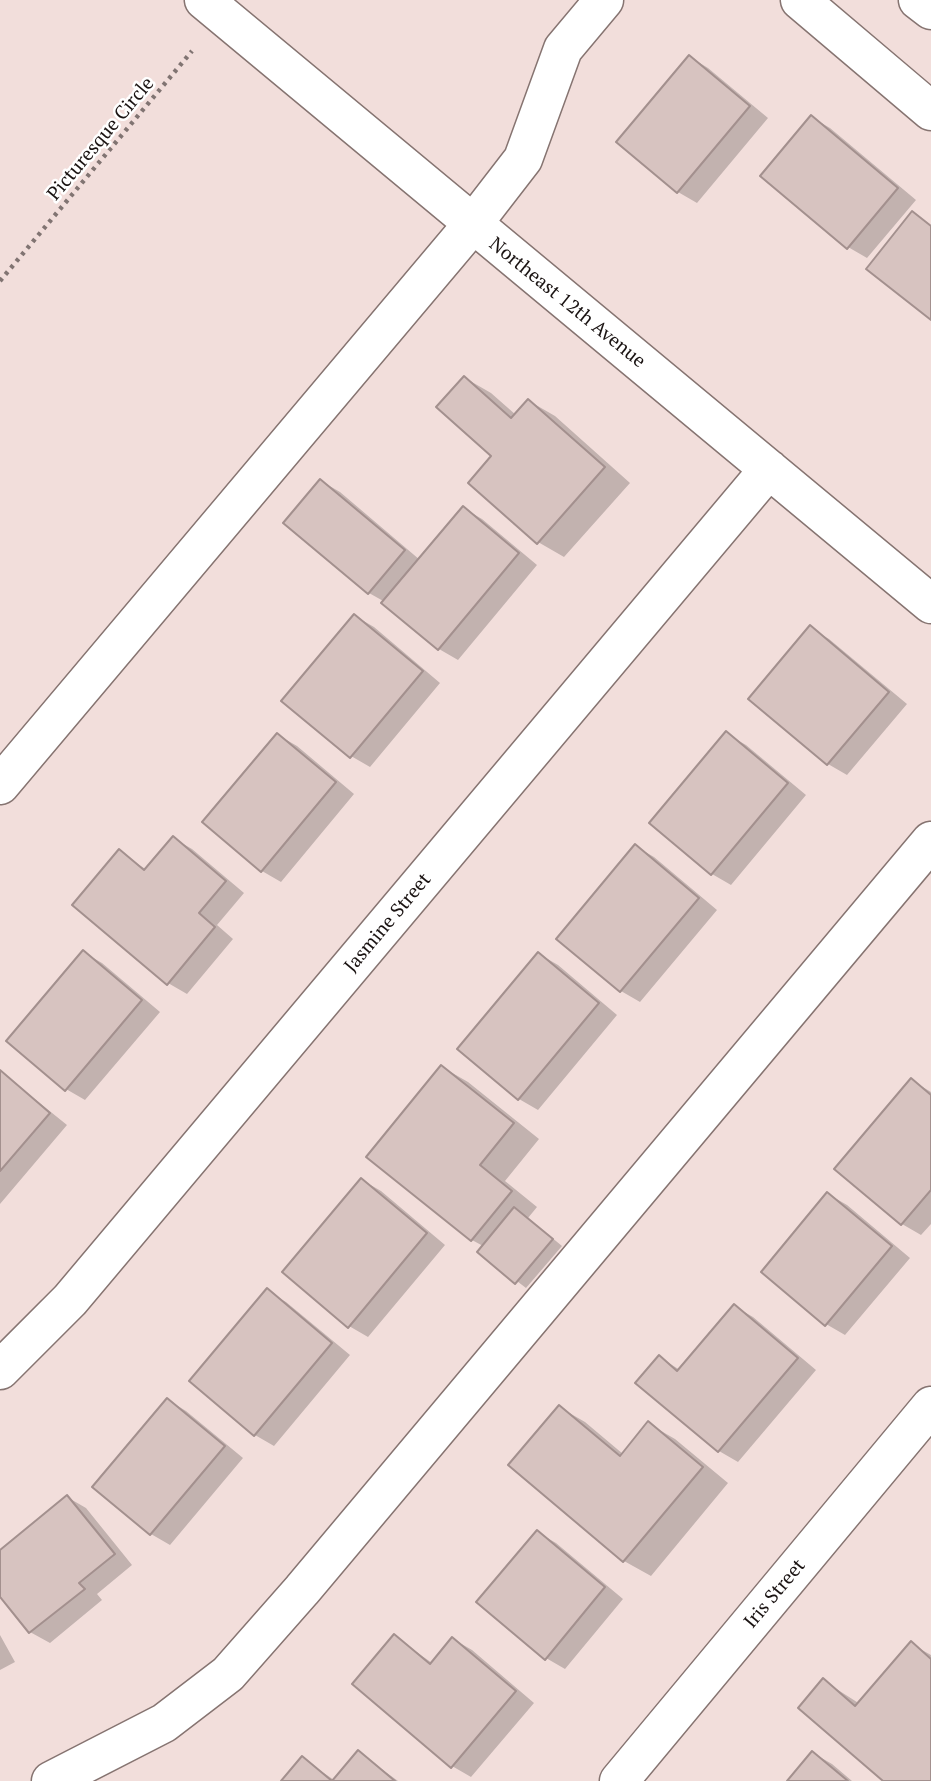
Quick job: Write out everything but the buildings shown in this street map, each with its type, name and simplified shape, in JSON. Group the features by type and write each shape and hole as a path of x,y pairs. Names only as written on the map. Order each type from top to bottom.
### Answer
{"street":[{"path":"0,785 472,225 523,159 564,49 604,0"},
{"path":"800,0 931,111"},
{"path":"919,0 931,10"},
{"name":"Northeast 12th Avenue","path":"213,7 931,604"},
{"name":"Jasmine Street","path":"0,1370 70,1300 769,469"},
{"path":"51,1781 163,1723 228,1674 302,1590 931,841"},
{"name":"Iris Street","path":"619,1781 931,1406"}],"path":[{"name":"Picturesque Circle","path":"0,281 213,7"}]}
